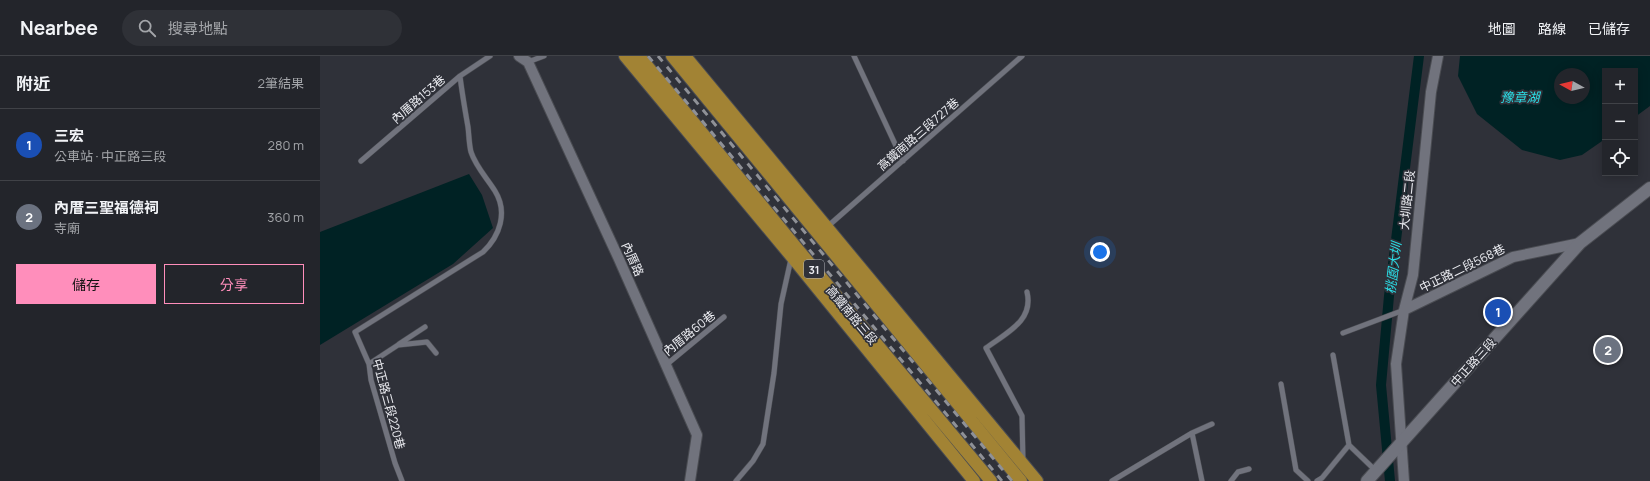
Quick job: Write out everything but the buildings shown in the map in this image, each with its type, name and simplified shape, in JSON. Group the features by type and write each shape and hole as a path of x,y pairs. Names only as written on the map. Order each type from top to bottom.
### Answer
{"main road":[{"name":"高鐵南路三段","path":"625,56 792,257 974,481"},
{"name":"高鐵南路三段","path":"639,56 875,343 991,481"},
{"name":"31","path":"672,56 1021,481"},
{"path":"685,56 1037,481"},
{"name":"中正路三段","path":"1370,478 1401,441 1580,243 1650,188"},
{"path":"843,321 875,343"}],"street":[{"path":"519,56 528,62"},
{"name":"大圳路二段","path":"1404,481 1396,364 1404,310 1413,275 1431,92 1438,56"},
{"name":"內厝路","path":"528,62 618,257 697,435 690,481"},
{"name":"中正路二段568巷","path":"1404,310 1513,257 1580,243"}],"lane":[{"name":"內厝路153巷","path":"361,161 460,76 490,56"},
{"path":"528,62 544,56"},
{"path":"854,56 903,161"},
{"name":"高鐵南路三段727巷","path":"827,227 1022,56"},
{"name":"中正路三段220巷","path":"402,481 373,388 369,364 355,332 483,252 498,233 501,218 500,204 495,191 476,163 471,151 460,76"},
{"path":"736,481 753,461 763,444 774,373 781,304 792,257"},
{"path":"1024,465 1022,416 986,348 1018,324 1026,314 1029,300 1027,292"},
{"path":"1343,333 1404,310"},
{"name":"內厝路60巷","path":"666,365 724,317"},
{"path":"369,364 425,327"},
{"path":"398,344 427,342 436,353"},
{"path":"1333,355 1349,445 1370,478"},
{"path":"1281,384 1296,470 1308,481"},
{"path":"1112,481 1192,434 1212,424"},
{"path":"1192,434 1202,481"},
{"path":"1317,481 1322,478 1349,445"},
{"path":"1231,481 1238,472 1249,469"}],"water":[{"name":"豫章湖","path":"1460,56 1650,56 1650,106 1638,115 1638,68 1602,68 1602,141 1582,155 1560,160 1522,150 1477,114 1458,76"},
{"path":"469,174 482,195 493,228 453,264 320,345 320,232"}],"waterway":[{"name":"桃園大圳","path":"1390,481 1381,385 1389,296 1419,56"}],"railway":[{"path":"648,56 1002,481"},
{"path":"658,56 1012,481"}],"place":[{"name":"三宏","path":"1498,312"},
{"name":"內厝三聖福德祠","path":"1608,350"}]}
